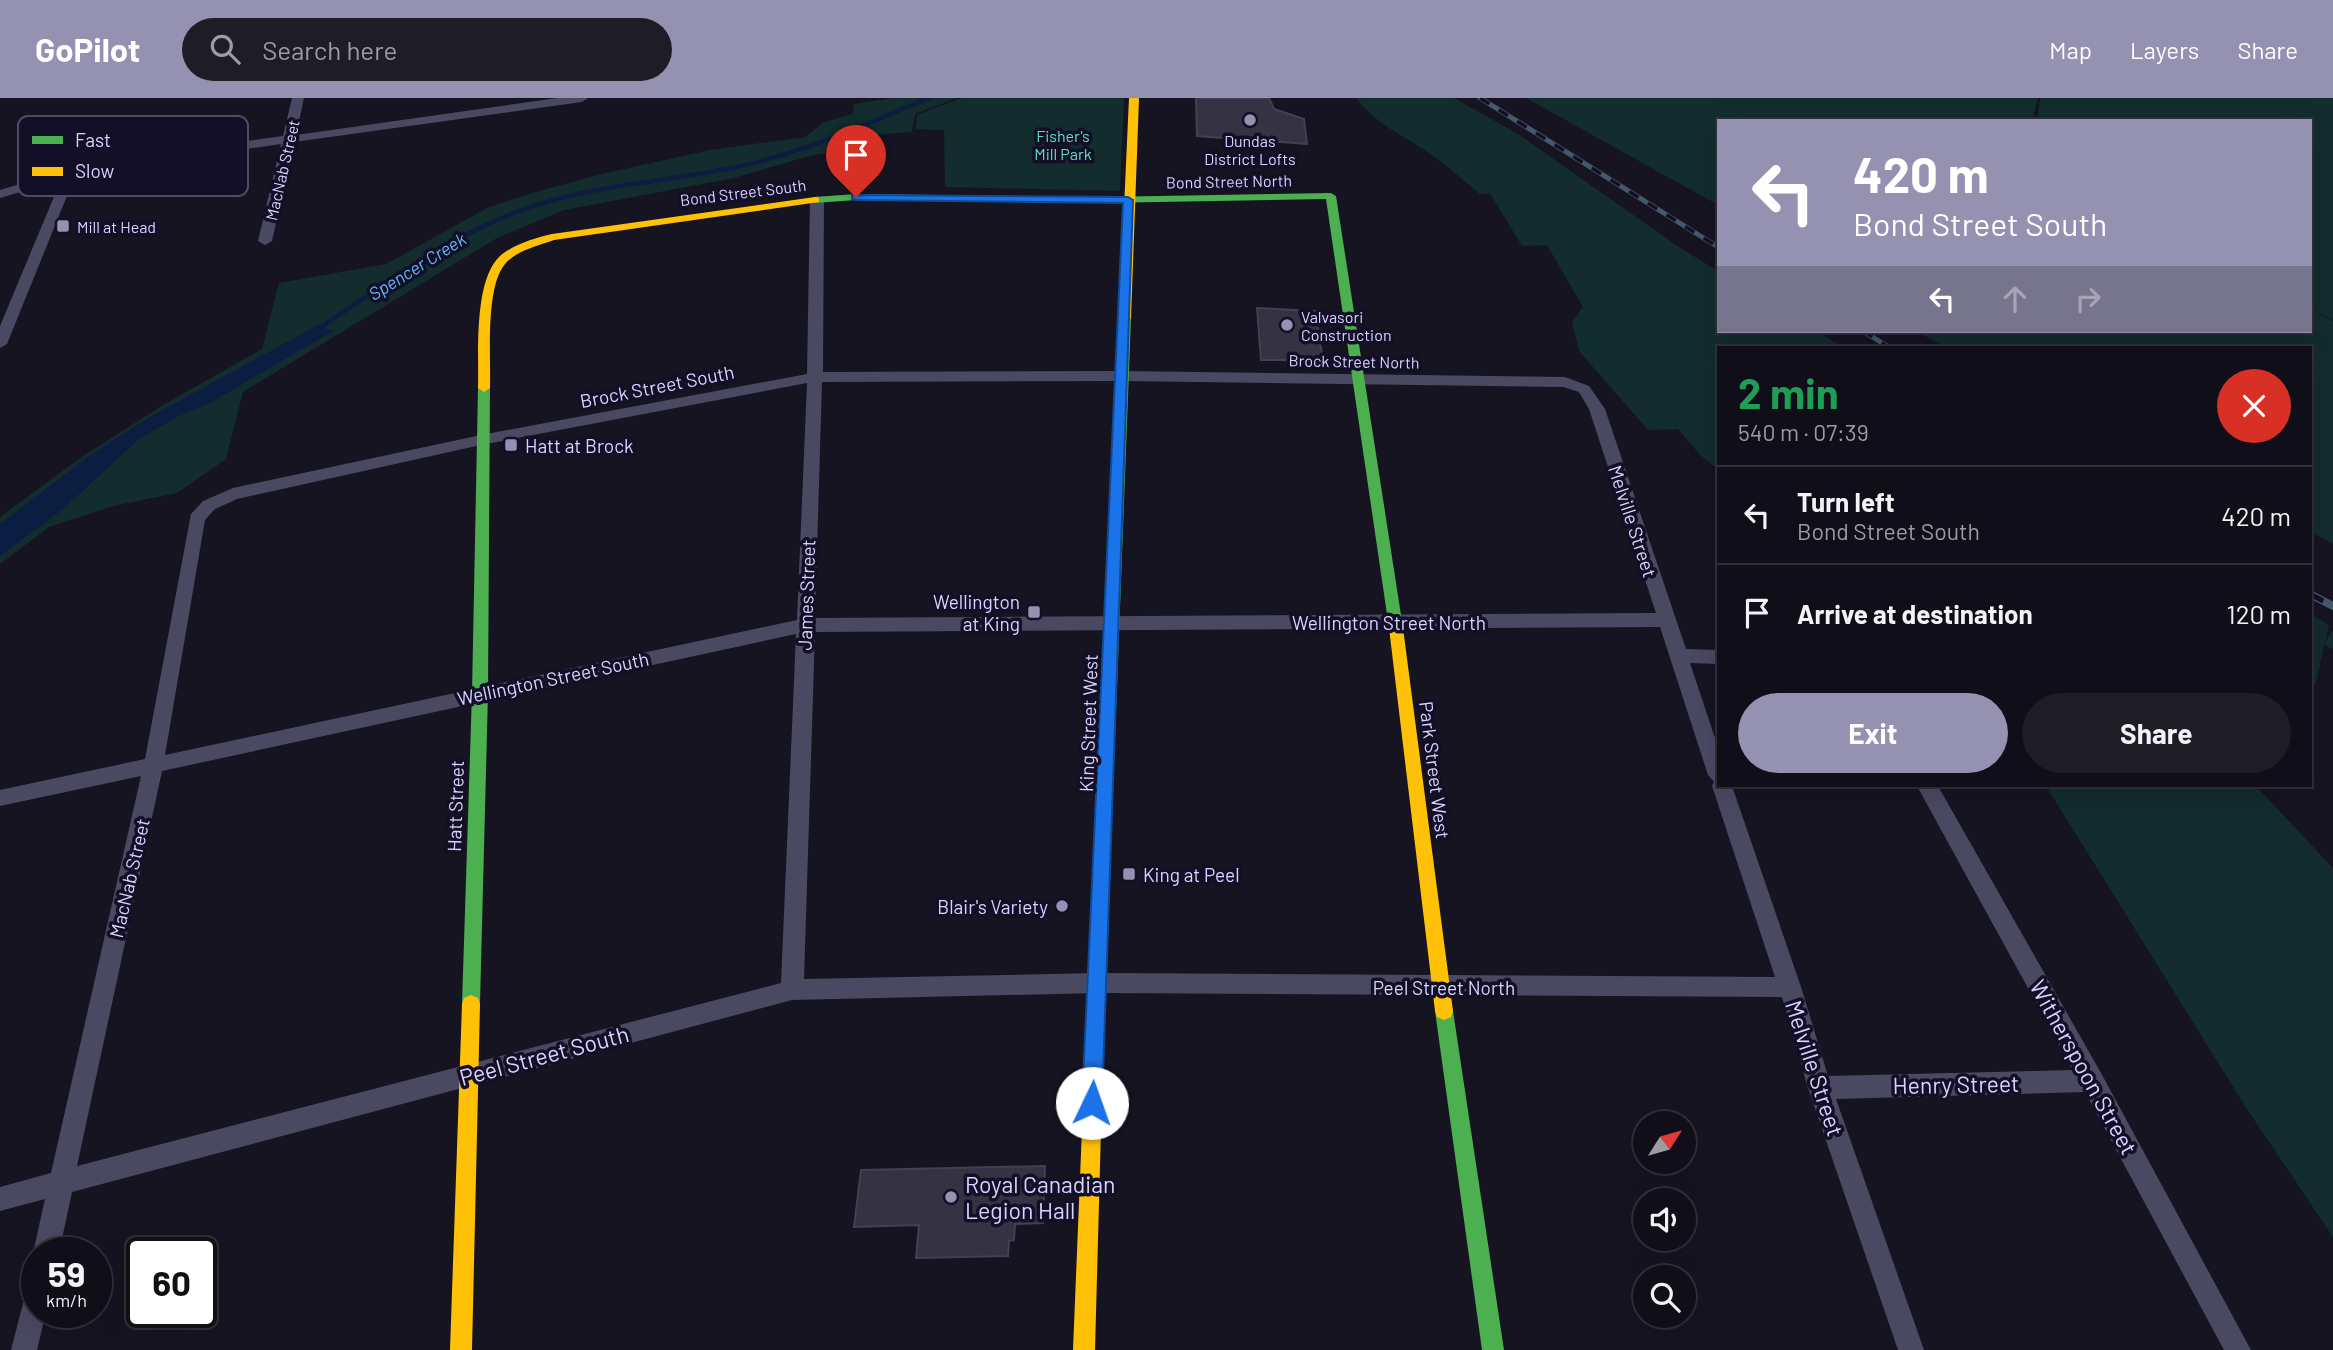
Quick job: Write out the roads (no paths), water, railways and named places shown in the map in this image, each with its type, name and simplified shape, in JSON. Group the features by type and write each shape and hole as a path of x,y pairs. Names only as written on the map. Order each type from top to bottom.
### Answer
{"street":[{"name":"MacNab Street","path":"265,241 298,98"},
{"path":"248,145 582,98"},
{"name":"King Street West","path":"1084,1350 1134,98"},
{"path":"0,194 18,189"},
{"path":"0,344 61,196"},
{"name":"Bond Street North","path":"1128,200 1331,196"},
{"name":"Park Street West","path":"1331,196 1356,379 1395,623 1441,987 1493,1350"},
{"name":"Bond Street South","path":"497,265 513,251 552,237 817,200 916,197 1128,200"},
{"name":"James Street","path":"792,990 814,377 817,200"},
{"name":"Hatt Street","path":"461,1350 480,693 481,440 489,285 497,265"},
{"name":"Brock Street North","path":"1122,376 1565,382 1584,389"},
{"name":"Brock Street South","path":"209,505 233,494 481,440 814,377 1122,376"},
{"name":"Melville Street","path":"1584,389 1597,409 1717,772"},
{"name":"MacNab Street","path":"49,1237 154,763 197,518 209,505"},
{"name":"Wellington Street North","path":"1113,622 1665,620"},
{"name":"Wellington Street South","path":"0,798 805,625 1113,622"},
{"path":"1678,656 1717,657"},
{"name":"Melville Street","path":"1722,787 1790,987 1819,1088 1911,1350"},
{"name":"Witherspoon Street","path":"1928,787 2093,1081 2238,1350"},
{"name":"Peel Street North","path":"1098,984 1790,987"},
{"name":"Peel Street South","path":"0,1199 792,990 1098,984"},
{"name":"Henry Street","path":"1819,1088 2093,1081"},
{"path":"24,1350 29,1328"}],"water":[{"path":"318,325 333,331 208,404 177,417 139,439 63,509 0,556 0,524 89,456 148,418"}],"waterway":[{"name":"Spencer Creek","path":"317,330 442,248 522,210 578,194 722,170 773,158 929,98"}],"railway":[{"path":"1480,98 1717,246"},
{"path":"1866,333 1887,346"},
{"path":"2312,595 2333,606"}],"place":[{"name":"Dundas District Lofts","path":"1250,120"},
{"name":"Mill at Head","path":"63,226"},
{"name":"Valvasori Construction","path":"1287,325"},
{"name":"Hatt at Brock","path":"511,445"},
{"name":"Wellington at King","path":"1034,612"},
{"name":"King at Peel","path":"1129,874"},
{"name":"Blair's Variety","path":"1062,906"},
{"name":"Royal Canadian Legion Hall","path":"951,1197"}],"park label":[{"name":"Fisher's Mill Park","path":"1063,144"}]}
